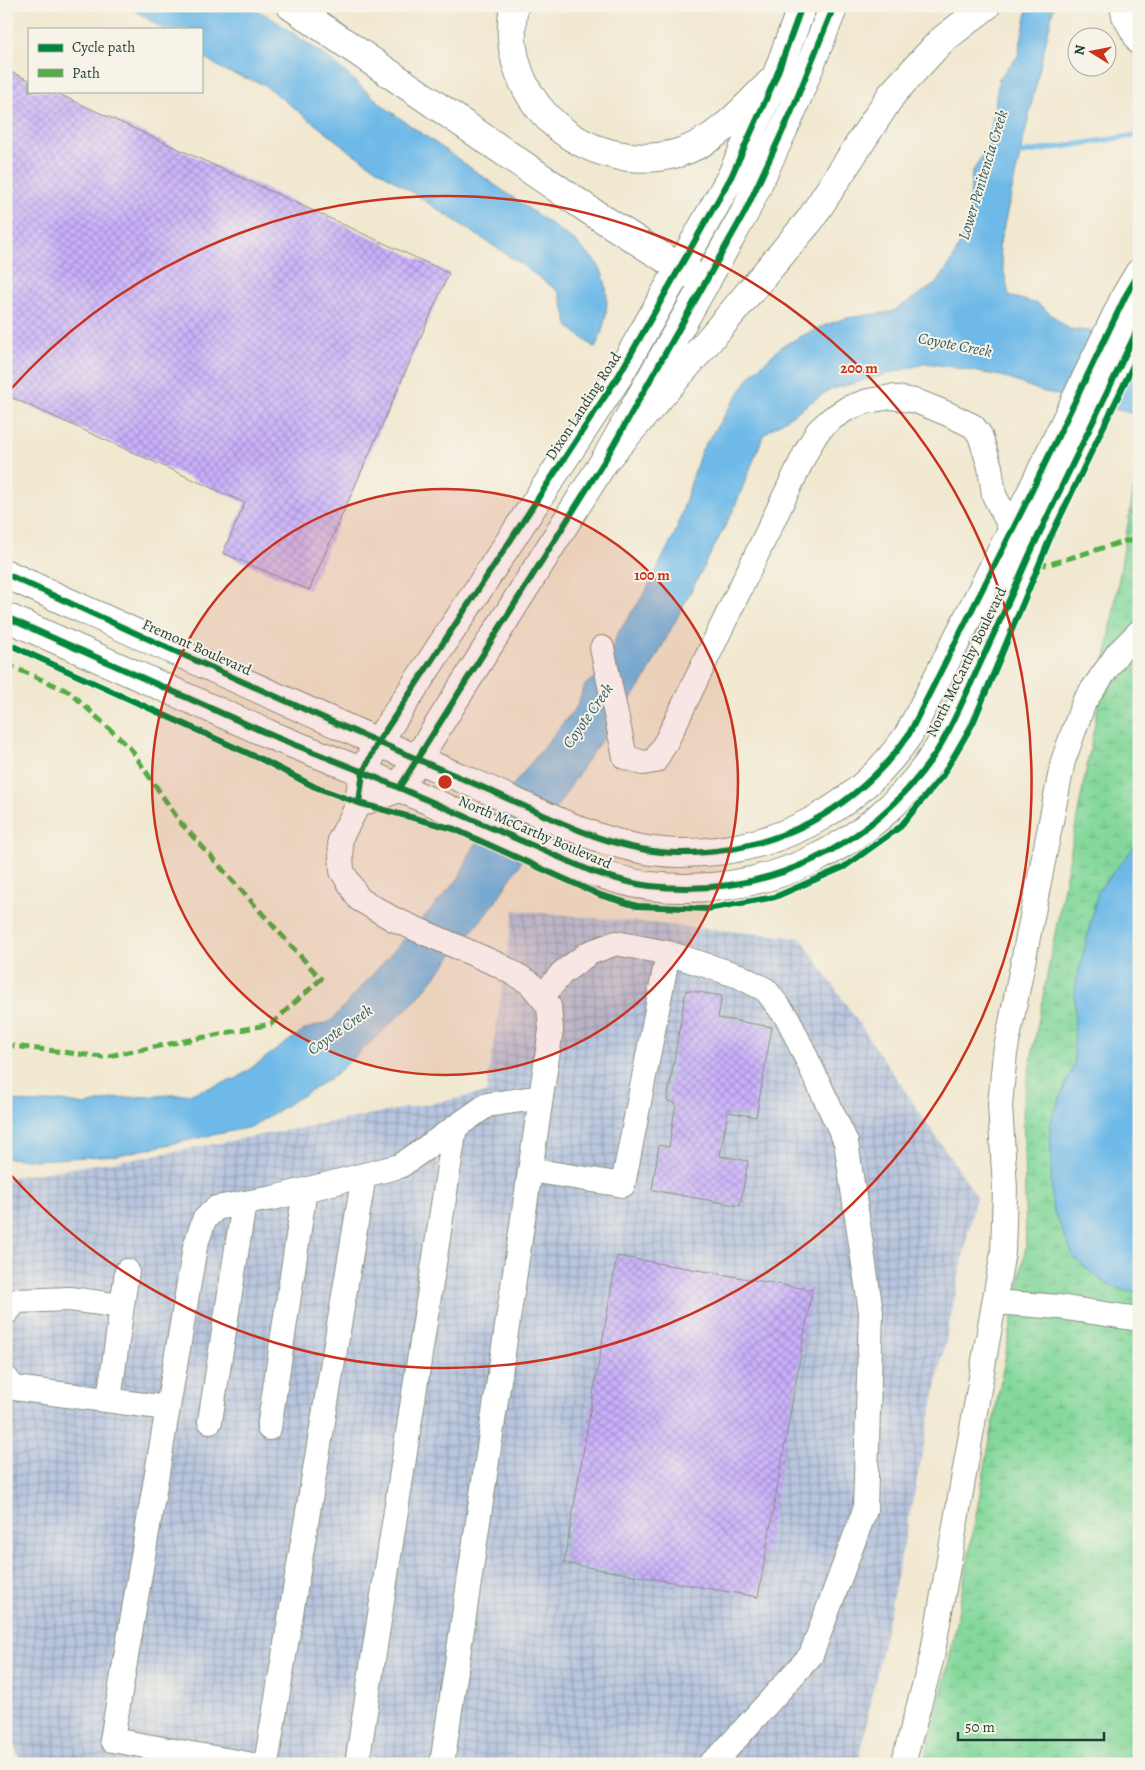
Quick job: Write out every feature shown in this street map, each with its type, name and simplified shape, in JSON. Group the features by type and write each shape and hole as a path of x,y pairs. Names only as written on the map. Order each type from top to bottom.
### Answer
{"main road":[{"path":"291,6 589,210 680,268 706,282"},
{"path":"514,6 512,39 517,62 524,83 536,104 552,122 570,136 590,148 612,154 634,158 656,157 679,152 701,143 720,131 776,77"},
{"name":"Dixon Landing Road","path":"359,803 363,772 378,742 619,375 731,177 776,77 802,6"},
{"path":"359,803 399,788 605,460 745,212 791,112 834,6"},
{"path":"605,460 810,220 892,94 941,41 986,6"},
{"name":"North McCarthy Boulevard","path":"378,742 576,829 653,851 678,853 706,852 734,848 791,832 818,819 871,780 896,753 909,734 1025,505 1132,284"},
{"name":"North McCarthy Boulevard","path":"363,772 560,858 618,880 648,886 677,888 740,884 774,875 812,860 835,848 865,828 894,804 921,773 936,752 954,720 1042,529 1139,326"},
{"name":"Fremont Boulevard","path":"6,574 378,742"},
{"path":"6,617 274,736 363,772"},
{"path":"909,734 936,752"}],"lane":[{"path":"1122,6 1124,16 1139,43"},
{"path":"602,648 625,757 643,763 655,761 818,431 831,419 848,408 868,401 891,397 916,402 973,426 980,435 990,467 994,495 1012,530"},
{"path":"903,1764 932,1658 1003,1252 1004,1189 1000,1105 1005,1052 1063,761 1084,702 1118,652 1139,632"},
{"path":"359,803 340,839 342,871 359,899 393,919 499,965 530,983 549,1006 551,1030 542,1097 442,1764"},
{"path":"542,997 562,974 589,953 616,943 668,953 739,976 766,990 788,1019 846,1142 870,1312 865,1510 811,1654 722,1754 710,1764"},
{"path":"530,1170 623,1185 668,953"},
{"path":"233,1762 112,1740 195,1247 204,1220 216,1208 305,1190 400,1166 486,1105 542,1097"},
{"path":"357,1764 455,1127"},
{"path":"266,1764 364,1175"},
{"path":"269,1428 305,1190"},
{"path":"210,1421 244,1203"},
{"path":"108,1400 127,1271"},
{"path":"6,1313 17,1301 70,1299 122,1306"},
{"path":"994,1302 1059,1307 1139,1320"},
{"path":"6,1378 14,1388 168,1408"}],"shaded area":[{"path":"514,910 801,938 976,1195 858,1764 22,1764 6,1727 6,1178 144,1157 486,1093"}],"green space":[{"path":"1139,457 1139,1764 923,1764 948,1667 1026,1245 1023,1102 1095,724"}],"water":[{"path":"128,6 248,6 268,16 327,57 387,109 576,242 592,258 604,277 607,298 603,329 595,348 569,327 559,292 521,264 351,152 263,84 225,71 202,56 202,28 161,28"},
{"path":"1028,6 1054,6 999,247 1009,296 1038,304 1069,329 1127,335 1139,342 1139,415 1041,391 1001,376 927,363 829,390 764,434 734,509 645,679 586,762 494,904 416,1000 334,1076 251,1127 118,1155 36,1160 6,1158 6,1099 30,1103 62,1101 85,1105 117,1098 190,1094 236,1079 304,1030 331,1021 459,878 469,855 514,784 577,706 585,685 603,671 618,633 646,591 676,531 701,451 750,376 782,346 818,328 846,318 892,312 937,283 952,261 968,226 972,173 989,143 999,78 1018,56"},
{"path":"1139,841 1139,1292 1129,1292 1098,1278 1074,1258 1052,1207 1050,1123 1074,1064 1075,989 1098,891"}],"building":[{"path":"6,70 28,80 28,92 54,92 449,273 309,590 223,553 245,503 6,395"},
{"path":"686,990 722,996 718,1018 772,1027 756,1117 728,1112 720,1156 748,1161 740,1206 652,1190 659,1145 669,1147 676,1103 667,1101"},
{"path":"617,1256 812,1290 758,1597 564,1563"}],"waterway":[{"path":"1015,154 1139,135"}],"marked path":[{"path":"1037,563 1047,565 1125,541 1139,541"},
{"path":"6,664 70,692 130,748 180,822 321,979 271,1024 103,1057 6,1045"}],"cycle path":[{"path":"359,803 363,772 378,742 619,375 731,177 776,77 802,6"},
{"path":"399,788 605,460 745,212 791,113 834,6"},
{"path":"6,574 298,707 599,838 625,846 678,853 713,851 747,846 779,836 809,823 838,806 864,785 888,761 909,734 1025,505 1126,295 1139,273"},
{"path":"6,617 273,736 363,772 591,871 643,885 692,888 734,884 773,875 811,861 847,841 879,817 909,787 935,754 955,718 1042,529 1139,326"},
{"path":"6,643 265,761 315,787 359,803 454,829 600,895 637,906 707,909 775,897 844,867 900,827 943,775 973,723 1051,536 1139,353"}],"water label":[{"name":"Lower Penitencia Creek","path":"983,175"},
{"name":"Coyote Creek","path":"955,345"},
{"name":"Coyote Creek","path":"588,716"},
{"name":"Coyote Creek","path":"340,1030"}]}
